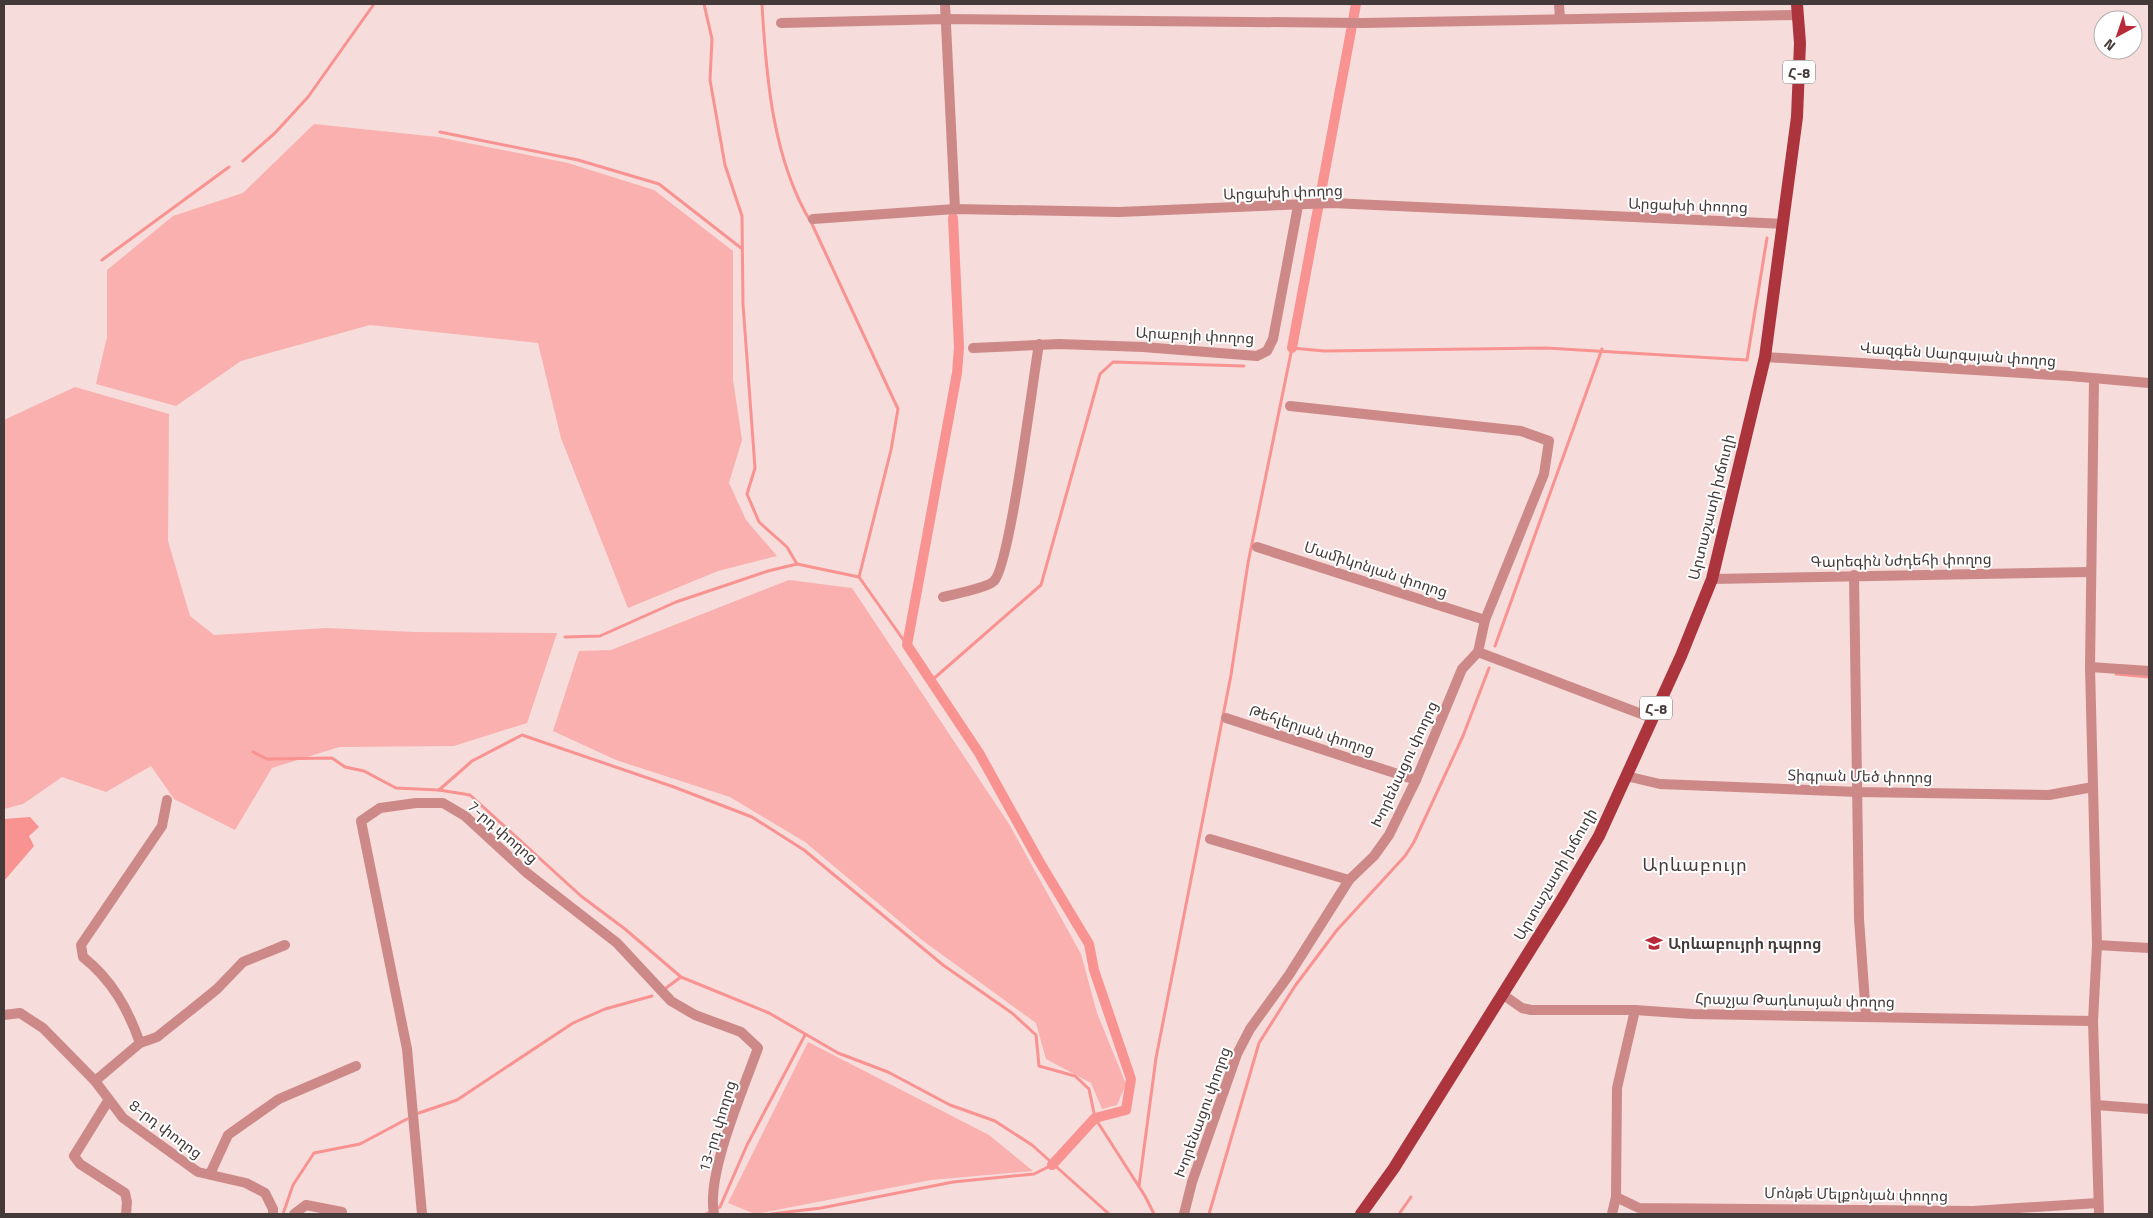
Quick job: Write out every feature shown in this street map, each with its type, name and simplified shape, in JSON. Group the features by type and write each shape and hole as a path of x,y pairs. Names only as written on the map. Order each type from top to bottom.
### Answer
{"main road":[{"name":"Արտաշատի խճուղի","path":"1361,1214 1394,1168 1586,858 1681,656 1712,579 1765,357 1794,140 1800,43 1797,9"}],"street":[{"path":"945,4 955,209"},
{"path":"1559,4 1560,19"},
{"path":"781,24 946,19 1363,23 1560,19 1797,9"},
{"name":"Արցախի փողոց","path":"813,219 955,209 1119,212 1298,206 1332,203 1783,224"},
{"name":"Արաբոյի փողոց","path":"973,348 1039,344 1143,347 1258,356 1267,351 1273,339 1298,206"},
{"path":"943,598 993,582 999,574 1008,536 1039,344"},
{"name":"Վազգեն Սարգսյան փողոց","path":"1765,357 2149,383"},
{"path":"2094,379 2090,667 2097,945 2093,1022 2099,1214"},
{"name":"Խորենացու փողոց","path":"1184,1214 1192,1182 1237,1054 1250,1029 1289,975 1349,880 1379,849 1416,780 1462,669 1478,652 1485,620 1529,514 1548,458 1550,441 1521,431 1290,406"},
{"name":"Մամիկոնյան փողոց","path":"1257,547 1485,620"},
{"name":"Գարեգին Նժդեհի փողոց","path":"1712,579 2091,572"},
{"path":"1854,575 1859,919 1866,1016"},
{"path":"1478,652 1652,718"},
{"path":"2090,667 2149,671"},
{"name":"Թեհլերյան փողոց","path":"1226,718 1416,780"},
{"name":"Տիգրան Մեծ փողոց","path":"1626,776 1660,784 1858,792 2049,795 2093,787"},
{"path":"140,1043 130,1015 102,972 83,957 81,945 162,826 167,800"},
{"name":"7-րդ փողոց","path":"422,1214 407,1050 361,821 380,808 416,803 443,803 465,816 527,873 617,942 671,1001 695,1015 741,1032 758,1048"},
{"path":"1210,838 1349,880"},
{"path":"95,1081 140,1043 157,1037 218,989 243,962 286,945"},
{"path":"2097,945 2149,948"},
{"name":"Հրաչյա Թադևոսյան փողոց","path":"1502,994 1517,1005 1531,1010 1635,1010 1692,1014 2093,1022"},
{"path":"1612,1214 1616,1197 1617,1088 1635,1010"},
{"name":"8-րդ փողոց","path":"4,1015 20,1013 43,1028 95,1081 108,1101 123,1118 198,1172 246,1183 264,1193 273,1208 273,1214"},
{"name":"13-րդ փողոց","path":"714,1210 718,1162 758,1048"},
{"path":"210,1174 228,1135 279,1100 356,1066"},
{"path":"108,1101 74,1156 80,1164 125,1193 127,1202 126,1214"},
{"path":"2096,1105 2149,1109"},
{"name":"Մոնթե Մելքոնյան փողոց","path":"1616,1197 1640,1208 1973,1213 2098,1203"},
{"path":"294,1214 306,1205 342,1212"}],"shaded area":[{"path":"314,124 438,137 568,163 654,190 733,251 733,380 742,440 729,483 746,520 777,556 718,571 628,608 561,438 538,343 370,325 241,361 176,406 96,384 107,337 107,270 173,216 243,193"},
{"path":"75,387 169,414 168,541 190,616 214,635 327,628 414,632 557,633 527,723 454,746 339,747 272,768 235,830 174,799 151,766 106,792 62,777 23,804 4,809 4,420"},
{"path":"789,580 852,588 1009,824 1081,954 1097,1013 1126,1084 1117,1105 1102,1109 1091,1083 1046,1059 1036,1023 922,940 805,842 730,797 616,760 553,731 579,651 611,650"},
{"path":"30,817 39,827 29,836 34,846 4,881 4,819"},
{"path":"808,1042 989,1135 1033,1171 931,1180 755,1214 728,1203"}],"waterway":[{"path":"243,161 275,133 308,97 374,4"},
{"path":"704,4 712,39 710,80 725,165 742,216 743,304 755,468 747,494 759,522 787,547 797,564 859,577"},
{"path":"762,4 769,89 780,146 788,173 898,409 891,450 859,577 907,645"},
{"path":"1292,348 1356,4"},
{"path":"440,132 578,160 659,184 741,248"},
{"path":"102,260 229,167"},
{"path":"953,218 959,347 957,373 907,645 979,753 1039,861 1089,944 1094,970 1131,1079 1126,1110 1095,1118 1052,1165"},
{"path":"1139,1186 1156,1058 1231,675 1248,563 1292,348 1324,351 1546,348 1747,360 1767,238"},
{"path":"1495,646 1602,349"},
{"path":"931,681 1041,585 1100,374 1113,362 1244,366"},
{"path":"565,637 600,636 676,602 768,571 797,564"},
{"path":"1209,1214 1259,1043 1295,986 1337,930 1405,856 1414,842 1463,736 1489,668"},
{"path":"2116,674 2149,677"},
{"path":"439,790 472,761 522,735 674,787 752,817 804,850 943,965 1012,1013 1036,1035 1039,1066 1075,1076 1089,1089 1095,1118 1145,1196 1154,1214"},
{"path":"253,752 267,759 332,758 345,767 364,771 396,788 439,790 470,795 581,896 625,929 681,977 769,1013 838,1053 888,1072 950,1105 995,1121 1032,1145 1109,1214"},
{"path":"666,988 681,977"},
{"path":"419,1113 457,1100 573,1023 605,1009 652,996"},
{"path":"706,1214 720,1207 747,1145 805,1035"},
{"path":"283,1214 293,1185 314,1153 360,1144 407,1119"},
{"path":"771,1214 821,1208 953,1182 1034,1174 1052,1165"},
{"path":"1399,1214 1411,1197"}],"place":[{"name":"Արևաբույրի դպրոց","path":"1654,943"}],"district":[{"name":"Արևաբույր","path":"1695,864"}]}
